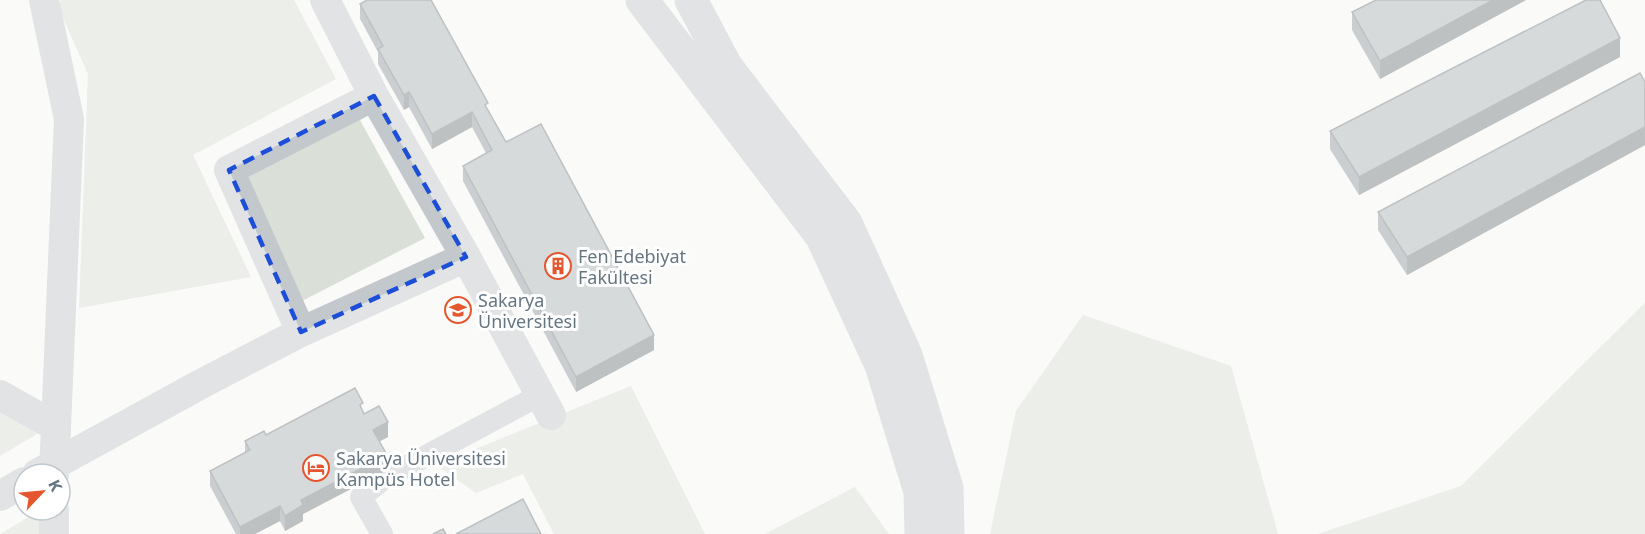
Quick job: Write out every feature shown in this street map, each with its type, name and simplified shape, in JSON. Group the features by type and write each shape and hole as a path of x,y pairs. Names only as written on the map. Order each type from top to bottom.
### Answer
{"street":[{"path":"44,0 69,119 55,426 49,462"},
{"path":"325,0 374,96 546,405 386,478 361,497 382,534"},
{"path":"642,0 822,237 881,365 920,492 921,534"},
{"path":"691,0 726,66 846,223 906,355 947,488 948,534"},
{"path":"301,333 229,170 374,96"},
{"path":"64,462 201,384 301,333 465,257"},
{"path":"0,395 55,426"}],"highlighted area":[{"path":"374,96 466,257 301,332 229,170"}],"shaded area":[{"path":"61,0 294,0 336,79 193,155 251,277 79,308 88,74 59,9"},
{"path":"355,111 425,238 296,304 226,174"},
{"path":"1645,303 1645,534 1318,534 1461,486"},
{"path":"1083,315 1231,366 1278,534 990,534 1016,411"},
{"path":"631,386 705,534 554,534 523,474 476,493 436,465"},
{"path":"0,411 42,431 0,456"},
{"path":"855,487 889,534 765,534"},
{"path":"20,522 39,522 39,534 0,534"}],"building":[{"name":"Fen Edebiyat Fakültesi","path":"367,0 431,0 488,103 485,105 506,142 541,124 654,335 576,377 463,166 492,150 472,112 432,134 409,92 404,95 378,49 383,46 360,4"},
{"path":"1376,0 1493,0 1380,61 1352,12"},
{"path":"1586,0 1600,0 1620,38 1359,177 1330,131"},
{"path":"1640,73 1645,82 1645,127 1407,257 1378,212"},
{"name":"Sakarya Üniversitesi Kampüs Hotel","path":"355,388 363,403 360,405 364,414 379,406 388,422 373,430 387,455 301,500 303,505 285,516 280,506 240,527 210,471 250,450 245,441 264,431 266,435"},
{"path":"523,499 541,534 456,534"},
{"path":"443,529 446,534 433,534"}],"place":[{"name":"Fen Edebiyat Fakültesi","path":"558,266"},
{"name":"Sakarya Üniversitesi","path":"458,310"},
{"name":"Sakarya Üniversitesi Kampüs Hotel","path":"316,468"}]}
